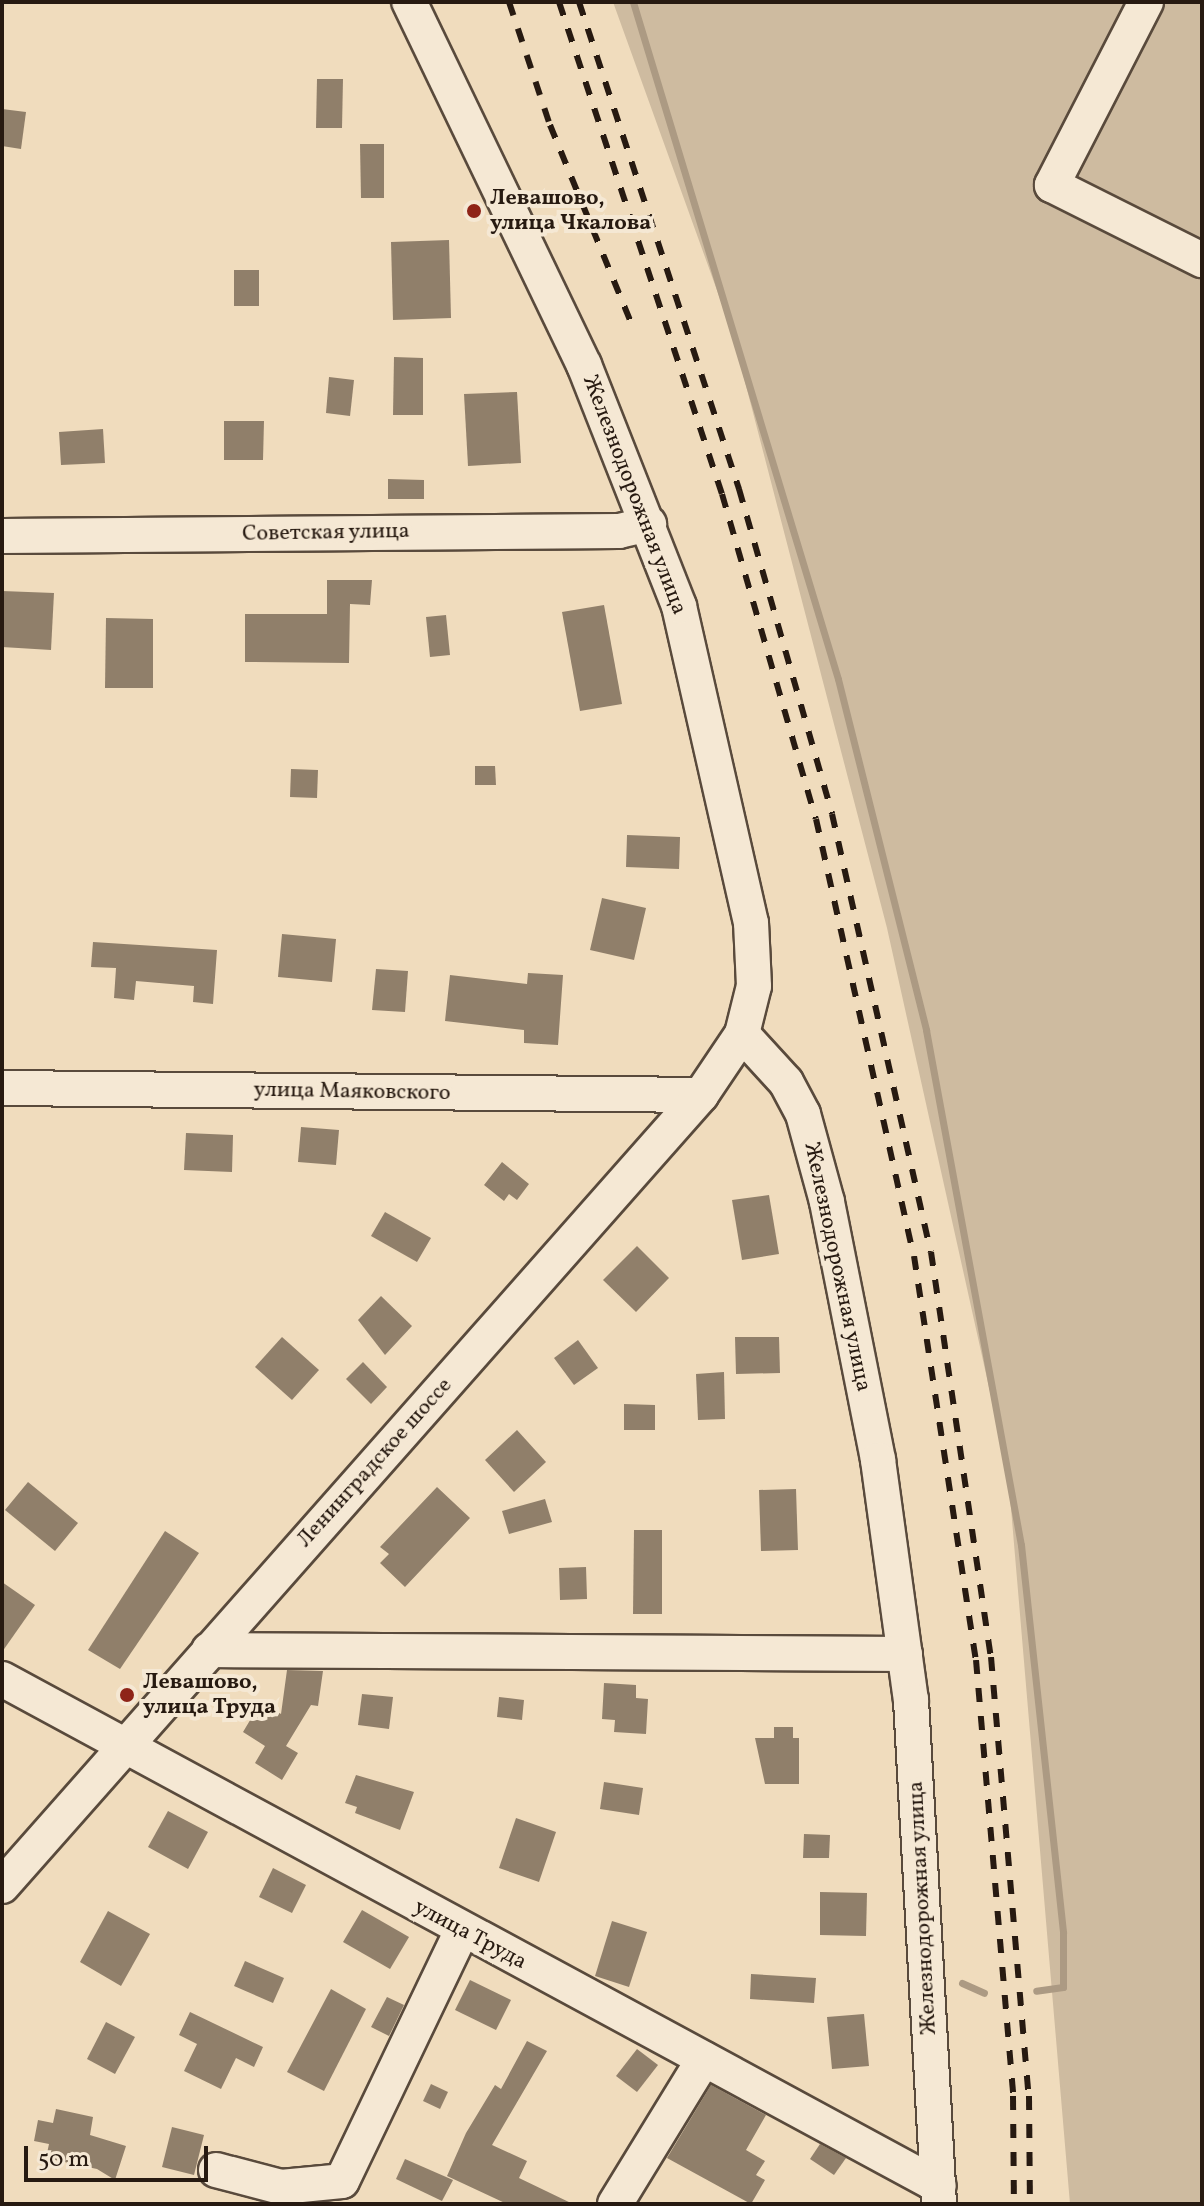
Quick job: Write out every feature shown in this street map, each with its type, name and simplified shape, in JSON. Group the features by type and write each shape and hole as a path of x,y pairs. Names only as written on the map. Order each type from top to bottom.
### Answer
{"street":[{"name":"Железнодорожная улица","path":"409,2 584,365 649,524 704,701 751,923 754,986 742,1034 786,1082 803,1114 827,1202 878,1460 905,1654 939,2195"},
{"path":"1146,2 1052,185 1202,260"},
{"name":"Советская улица","path":"2,536 619,531 649,524"},
{"name":"Ленинградское шоссе","path":"2,1886 701,1095 742,1034"},
{"name":"улица Маяковского","path":"2,1088 701,1095"},
{"path":"209,1650 905,1654"},
{"name":"улица Труда","path":"2,1679 462,1931 704,2059 939,2195"},
{"path":"216,2170 281,2187 342,2181 462,1931"},
{"path":"615,2204 704,2059"}],"shaded area":[{"path":"613,2 1202,2 1202,2204 1070,2204 1008,1473 887,928 732,332"}],"building":[{"path":"317,79 343,79 342,128 316,128"},
{"path":"2,109 26,112 21,149 2,146"},
{"path":"360,144 384,144 384,198 361,198"},
{"path":"449,240 451,318 393,320 391,242"},
{"path":"234,270 259,270 259,306 234,306"},
{"path":"394,357 423,358 423,415 393,415"},
{"path":"329,377 354,380 350,416 326,413"},
{"path":"517,392 521,463 468,466 464,394"},
{"path":"224,421 264,421 263,460 224,460"},
{"path":"103,429 105,463 61,465 59,432"},
{"path":"388,479 424,480 424,499 388,499"},
{"path":"327,580 372,580 370,605 350,604 349,663 245,662 245,614 327,614"},
{"path":"2,591 54,593 51,650 2,647"},
{"path":"604,605 622,704 580,711 562,612"},
{"path":"446,615 450,655 430,657 426,617"},
{"path":"106,618 153,619 153,688 105,688"},
{"path":"475,766 495,766 496,785 475,785"},
{"path":"291,769 318,770 317,798 290,797"},
{"path":"627,835 680,837 679,869 626,867"},
{"path":"602,898 646,908 634,960 590,950"},
{"path":"282,934 336,939 332,982 278,977"},
{"path":"93,942 217,950 213,1004 193,1002 194,986 136,981 134,1000 114,998 116,968 91,967"},
{"path":"376,969 408,971 405,1012 372,1010"},
{"path":"528,973 563,975 558,1045 524,1043 524,1030 445,1021 450,975 527,984"},
{"path":"301,1127 339,1130 336,1165 298,1162"},
{"path":"186,1133 233,1135 232,1172 184,1170"},
{"path":"502,1162 529,1184 517,1200 509,1194 504,1201 484,1185"},
{"path":"769,1195 779,1254 742,1260 732,1200"},
{"path":"385,1212 431,1238 417,1262 371,1236"},
{"path":"637,1246 669,1278 636,1312 603,1280"},
{"path":"381,1296 412,1326 385,1355 358,1320"},
{"path":"282,1337 319,1370 292,1400 255,1367"},
{"path":"735,1337 779,1337 780,1373 736,1374"},
{"path":"578,1340 598,1368 574,1385 554,1358"},
{"path":"363,1362 387,1387 371,1404 346,1379"},
{"path":"724,1372 725,1419 698,1420 696,1374"},
{"path":"624,1404 655,1405 655,1430 624,1430"},
{"path":"517,1430 546,1462 514,1492 485,1460"},
{"path":"28,1482 78,1523 55,1551 5,1510"},
{"path":"437,1487 470,1518 405,1587 380,1563 389,1554 380,1547"},
{"path":"796,1489 798,1550 761,1551 759,1490"},
{"path":"545,1499 552,1522 509,1534 502,1511"},
{"path":"634,1530 662,1530 662,1614 633,1614"},
{"path":"165,1531 199,1553 120,1669 88,1650"},
{"path":"586,1567 587,1599 560,1600 559,1568"},
{"path":"2,1582 35,1605 2,1652"},
{"path":"287,1670 323,1671 318,1706 311,1705 286,1746 298,1753 282,1780 255,1763 265,1746 243,1732 261,1702 281,1714"},
{"path":"604,1683 636,1685 636,1698 648,1699 646,1734 614,1732 615,1720 602,1719"},
{"path":"362,1694 393,1697 389,1729 358,1725"},
{"path":"499,1697 524,1700 522,1720 497,1717"},
{"path":"774,1727 793,1727 793,1738 799,1738 799,1784 765,1784 755,1738 774,1738"},
{"path":"356,1775 414,1792 400,1830 355,1813 357,1807 345,1803"},
{"path":"604,1782 643,1788 639,1815 600,1809"},
{"path":"168,1811 208,1832 188,1869 148,1847"},
{"path":"516,1818 556,1832 539,1882 499,1868"},
{"path":"804,1834 830,1835 829,1858 803,1858"},
{"path":"273,1868 306,1885 292,1913 259,1897"},
{"path":"820,1892 867,1893 866,1936 820,1935"},
{"path":"362,1910 409,1937 390,1969 343,1942"},
{"path":"108,1911 150,1934 121,1986 80,1962"},
{"path":"612,1921 647,1932 629,1987 595,1976"},
{"path":"245,1961 284,1978 273,2003 234,1986"},
{"path":"751,1974 816,1978 814,2003 750,1999"},
{"path":"470,1980 511,2000 496,2030 455,2010"},
{"path":"331,1989 366,2009 324,2091 287,2072"},
{"path":"387,1997 404,2005 389,2036 371,2027"},
{"path":"190,2012 263,2047 254,2067 236,2058 221,2089 184,2071 197,2044 179,2035"},
{"path":"864,2014 869,2066 832,2069 827,2017"},
{"path":"106,2022 135,2037 115,2074 87,2059"},
{"path":"527,2041 547,2051 492,2145 527,2161 519,2178 573,2204 507,2204 447,2176 466,2133 495,2085 501,2089"},
{"path":"637,2049 658,2065 637,2092 616,2076"},
{"path":"431,2084 448,2092 440,2109 423,2101"},
{"path":"711,2085 766,2115 746,2150 765,2161 756,2175 765,2180 751,2204 667,2158"},
{"path":"56,2109 93,2117 90,2135 126,2146 115,2180 97,2169 46,2158 49,2144 34,2141 38,2120 53,2123"},
{"path":"172,2127 204,2135 194,2175 162,2167"},
{"path":"820,2144 846,2158 834,2175 810,2159"},
{"path":"405,2159 453,2180 442,2201 396,2179"}],"waterway":[{"path":"633,2 838,679 926,1030 1021,1545 1063,1933 1063,1987 1036,1991"},
{"path":"962,1983 984,1993"}],"railway":[{"path":"509,2 550,125 632,325"},
{"path":"559,2 722,494 816,819 914,1256 976,1660 1013,2096 1014,2204"},
{"path":"579,2 739,489 832,814 931,1252 991,1657 1029,2096 1030,2204"}],"place":[{"name":"Левашово, улица Чкалова","path":"474,211"},
{"name":"Левашово, улица Труда","path":"127,1695"}]}
